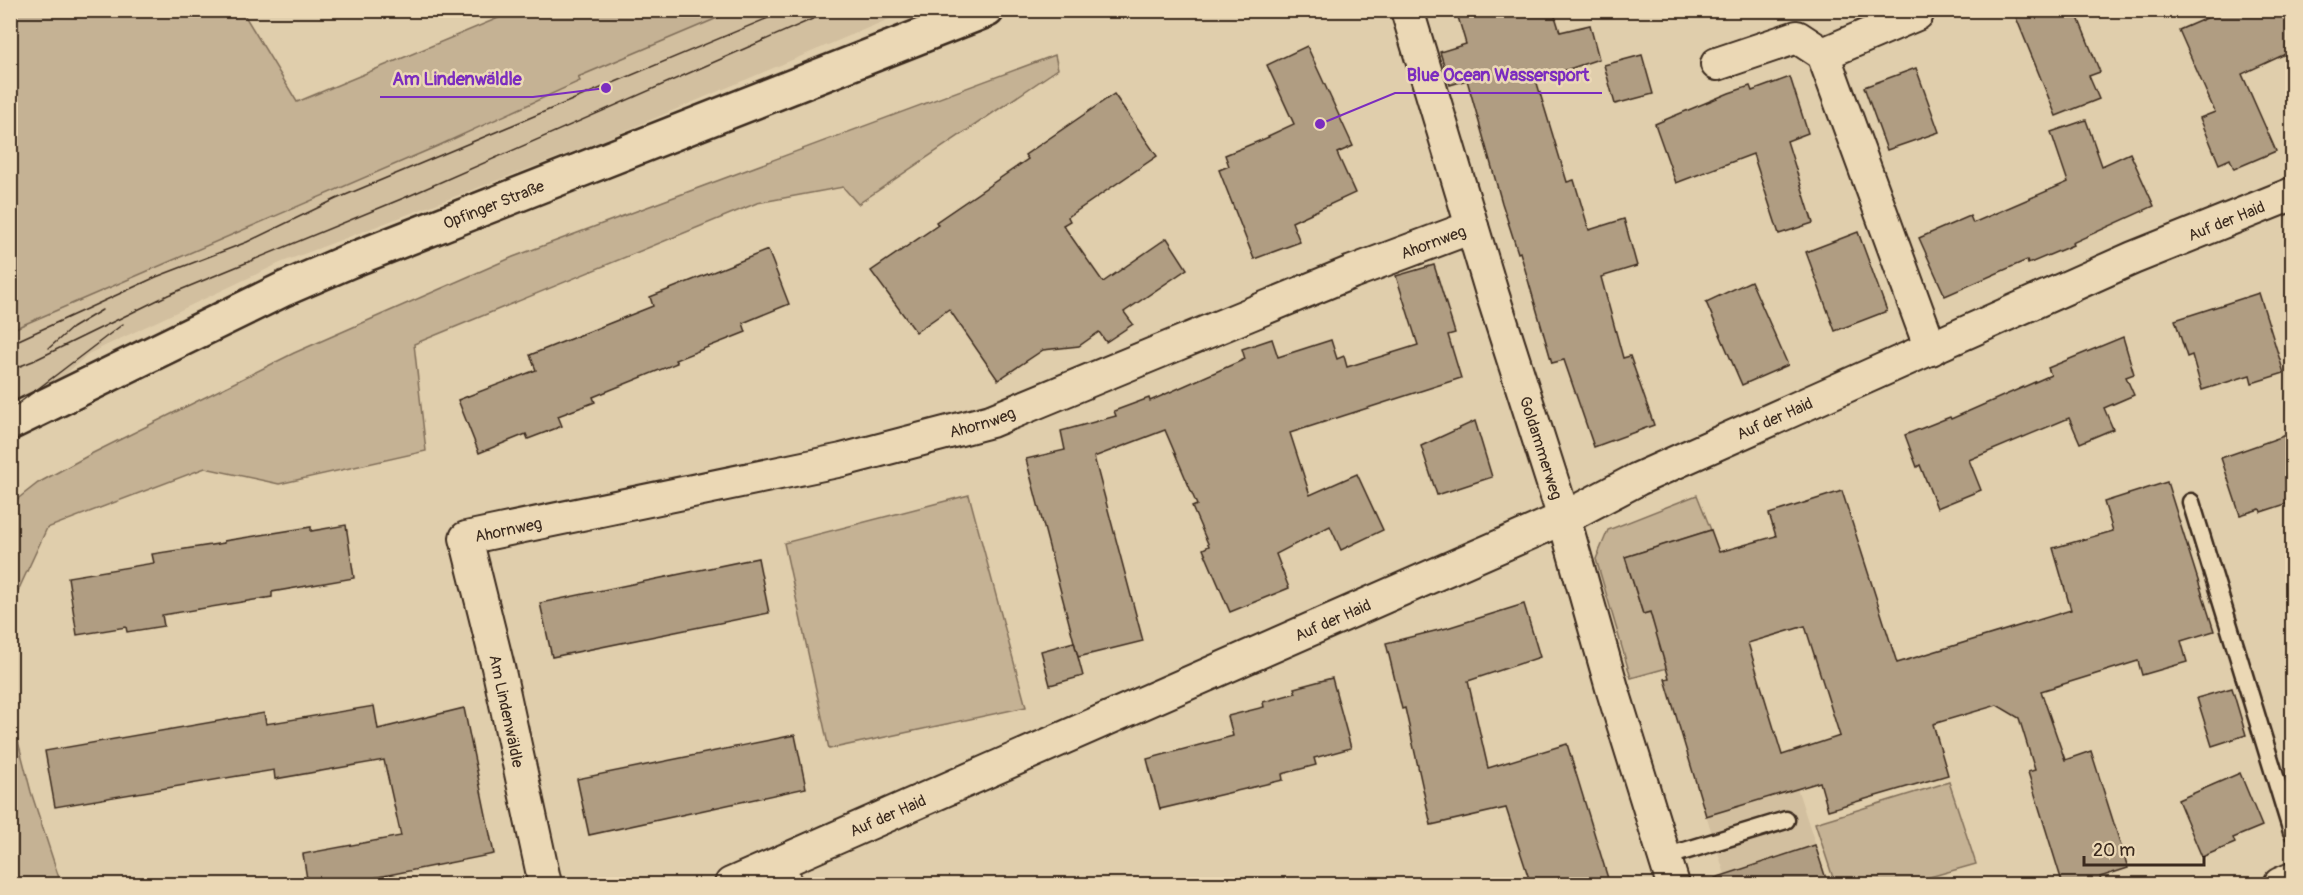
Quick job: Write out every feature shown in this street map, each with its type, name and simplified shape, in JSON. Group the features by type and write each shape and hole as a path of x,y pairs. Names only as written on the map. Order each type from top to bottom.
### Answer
{"street":[{"name":"Opfinger Straße","path":"10,423 284,289 349,261 987,10"},
{"name":"Goldammerweg","path":"1407,10 1472,227 1564,518 1612,688 1669,871"},
{"path":"1822,54 1917,14"},
{"path":"1717,64 1797,37 1822,54 1931,349"},
{"name":"Auf der Haid","path":"731,885 791,873 850,831 1564,518 1638,479 2133,258 2292,194"},
{"name":"Ahornweg","path":"466,538 842,460 991,421 1352,272 1472,227"},
{"name":"Am Lindenwäldle","path":"466,538 498,667 545,885"},
{"path":"2280,885 2292,879"}],"lane":[{"path":"2191,502 2292,832"},
{"path":"1669,871 1786,820"}],"shaded area":[{"path":"11,10 242,11 297,102 515,11 734,11 578,77 580,81 440,145 11,330"},
{"path":"734,11 908,11 601,141 280,263 88,354 11,424 11,330 440,145 579,82 578,77"},
{"path":"1055,55 1058,69 858,204 843,187 757,203 414,344 426,451 279,484 205,468 47,528 11,606 11,504 38,483 93,453 294,353 513,257"},
{"path":"969,495 1026,707 829,749 784,543"},
{"path":"1697,495 1711,530 1625,557 1643,614 1650,612 1653,622 1746,646 1631,678 1596,559 1608,530"},
{"path":"10,710 31,792 61,884 11,884"},
{"path":"1786,754 1826,877 1803,884 1728,884 1696,783"},
{"path":"1949,782 1976,864 1905,884 1835,884 1815,823"}],"building":[{"path":"1456,10 1553,10 1560,32 1590,25 1599,59 1536,80 1567,182 1574,180 1589,230 1624,219 1637,266 1601,277 1623,358 1630,356 1654,425 1594,447 1564,360 1552,363 1520,252 1518,253 1502,203 1467,80 1450,85 1440,52 1466,44"},
{"path":"2013,10 2075,10 2100,72 2089,76 2099,99 2056,116"},
{"path":"2225,10 2292,10 2292,51 2242,74 2276,151 2234,169 2230,159 2219,164 2200,118 2215,112 2179,30"},
{"path":"1307,46 1353,146 1337,153 1355,193 1292,222 1300,242 1254,259 1219,170 1229,166 1225,155 1294,124 1267,65"},
{"path":"1642,55 1653,94 1615,104 1604,65"},
{"path":"1916,68 1939,132 1887,150 1864,87"},
{"path":"1790,77 1808,133 1787,141 1813,223 1779,234 1753,154 1676,183 1655,124 1729,93 1750,86 1752,91"},
{"path":"1114,94 1157,156 1068,217 1070,221 1063,225 1103,282 1167,238 1187,269 1124,312 1133,324 1106,342 1099,332 1079,346 1043,350 998,380 949,309 916,332 871,271 938,225 936,222 1028,159 1025,155"},
{"path":"2086,120 2102,166 2130,153 2154,206 2072,243 2073,245 2028,264 2027,260 1945,296 1919,238 1970,216 1973,223 2068,182 2051,132"},
{"path":"1858,232 1887,311 1835,331 1806,252"},
{"path":"768,250 789,304 743,323 746,332 675,360 677,363 593,397 595,402 558,416 562,426 528,439 526,434 479,453 458,400 536,370 530,355 653,306 650,297"},
{"path":"1434,265 1455,333 1448,335 1461,378 1290,433 1310,495 1357,474 1383,530 1341,550 1330,526 1276,554 1289,588 1230,612 1203,549 1209,546 1192,507 1197,505 1165,430 1094,457 1143,641 1078,657 1026,459 1065,450 1061,431 1116,416 1114,411 1149,398 1150,401 1245,359 1242,349 1272,339 1278,357 1331,340 1337,359 1344,356 1347,367 1418,345 1396,276"},
{"path":"1751,281 1788,365 1742,385 1706,302"},
{"path":"2259,293 2284,373 2252,383 2250,375 2202,390 2192,355 2187,357 2175,320"},
{"path":"2123,337 2134,374 2126,377 2134,395 2104,408 2113,429 2080,443 2069,418 1969,460 1981,490 1937,508 1920,465 1917,467 1905,435 1950,417 1951,419 2051,375 2048,368"},
{"path":"1475,421 1492,477 1437,495 1421,446"},
{"path":"2292,433 2292,502 2261,512 2260,509 2240,515 2221,458"},
{"path":"2167,482 2214,631 2181,641 2187,662 2142,675 2138,661 2041,691 2065,760 2091,751 2128,868 2100,877 2102,885 2063,885 2028,772 2035,770 2019,718 1997,705 1933,724 1948,775 1828,810 1820,782 1706,816 1665,679 1669,678 1650,612 1643,614 1625,557 1711,530 1719,552 1776,536 1769,514 1842,491 1897,663 2071,610 2053,548 2113,531 2104,502","holes":["1805,626 1840,736 1782,755 1748,643"]},
{"path":"346,525 354,578 272,592 272,597 162,615 164,626 127,632 126,627 77,635 68,577 154,563 152,554 311,527 311,531"},
{"path":"758,558 769,613 552,657 540,603"},
{"path":"1524,604 1540,657 1468,681 1488,768 1567,744 1610,885 1531,885 1506,808 1431,825 1405,708 1402,709 1386,643 1447,628"},
{"path":"1074,642 1083,676 1050,685 1041,651"},
{"path":"1332,678 1351,748 1314,758 1316,765 1282,774 1283,780 1160,809 1147,759 1233,736 1228,716 1264,707 1263,702 1296,693 1294,688"},
{"path":"2232,688 2246,735 2212,746 2197,698"},
{"path":"374,706 378,729 464,708 494,854 338,885 308,885 303,854 401,836 384,760 275,779 274,770 55,807 45,751 264,713 266,724"},
{"path":"795,735 806,788 589,835 577,779"},
{"path":"2240,773 2262,826 2233,838 2235,843 2202,857 2178,800"},
{"path":"1815,845 1828,885 1716,885 1715,878"}],"tram line":[{"path":"10,344 156,277 247,242 336,199 787,10"},
{"path":"10,370 168,295 411,195 833,10"},
{"path":"49,348 72,328 102,310"},
{"path":"10,410 123,324"}],"place":[{"name":"Am Lindenwäldle","path":"606,88"},
{"name":"Blue Ocean Wassersport","path":"1320,124"}]}
